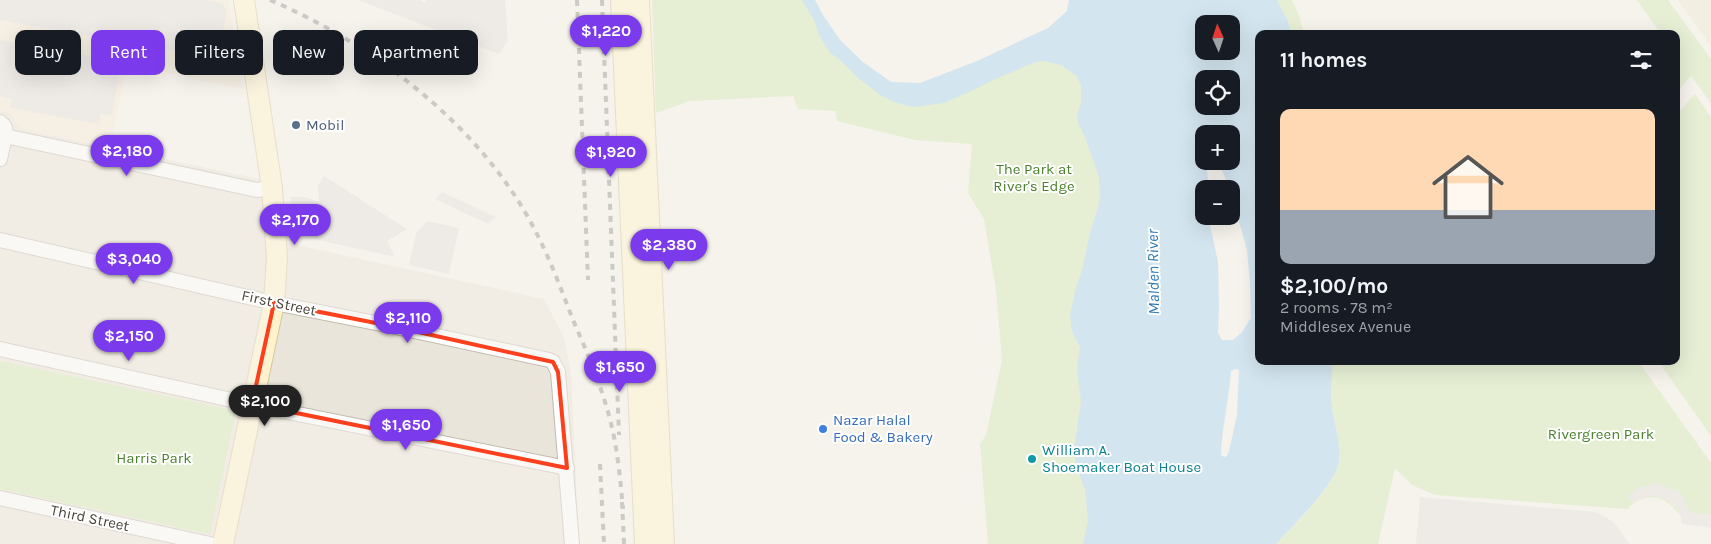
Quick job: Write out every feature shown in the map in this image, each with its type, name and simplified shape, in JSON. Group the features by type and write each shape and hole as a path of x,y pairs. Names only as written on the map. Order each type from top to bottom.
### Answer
{"main road":[{"path":"223,544 274,303 277,257 272,188 244,0"},
{"path":"621,0 645,544"},
{"path":"639,0 664,544"}],"street":[{"path":"0,122 6,130 0,159"},
{"path":"5,136 257,190 272,188"},
{"name":"First Street","path":"0,240 274,303 549,360 556,366 558,372 567,468"},
{"path":"0,349 252,404 567,468 572,544"},
{"name":"Third Street","path":"0,498 210,544"}],"highlighted area":[{"path":"274,303 391,326 553,362 558,372 567,468 404,436 252,404"}],"shaded area":[{"path":"0,0 229,0 233,30 175,30 175,74 165,72 165,30 91,30 91,75 125,75 110,147 22,129 8,112 0,111"},
{"path":"0,0 207,0 222,3 227,11 223,30 175,30 175,51 165,50 165,30 91,30 91,36 81,35 81,30 56,30 0,20"},
{"path":"358,0 420,0 425,3 426,0 505,0 508,40 499,54 478,46 478,30 436,30"},
{"path":"1678,0 1711,0 1711,46"},
{"path":"0,40 15,43 15,75 81,75 81,54 91,56 91,75 120,75 112,115 101,114 99,124 10,108 11,99 0,96"},
{"path":"178,75 240,75 242,89"},
{"path":"0,111 8,112 22,129 264,180 273,240 544,299 564,338 571,372 579,544 0,544"},
{"path":"324,176 407,229 387,241 395,257 318,240 304,228 292,228 290,197 305,197 319,202 318,185"},
{"path":"442,192 496,217 488,224 435,199"},
{"path":"427,221 459,228 449,274 409,265 416,233"},
{"path":"1657,483 1680,492 1691,513 1711,514 1711,528 1682,524 1679,510 1667,500 1651,495 1634,503 1627,496 1638,488"},
{"path":"1420,497 1596,512 1614,522 1630,544 1416,544"}],"green space":[{"name":"The Park at River's Edge","path":"652,0 805,0 883,94 1043,58 1069,65 1081,75 1102,177 1084,347 1092,522 1086,544 988,544 980,444 986,435 1002,360 996,290 984,219 968,193 972,144 915,140 837,121 836,111 798,109 793,96 689,101 656,113"},
{"path":"1277,0 1292,0 1303,30 1290,30 1288,21"},
{"path":"1637,0 1668,0 1711,59 1711,103 1691,76 1680,88 1680,30 1658,30"},
{"path":"1695,94 1711,117 1711,436 1661,365 1680,365 1680,111"},
{"name":"Harris Park","path":"0,361 236,411 210,534 0,489"},
{"name":"Rivergreen Park","path":"1333,365 1641,365 1711,463 1711,516 1680,514 1670,504 1652,497 1641,499 1628,509 1435,495 1412,485 1395,468 1378,544 1276,544 1313,505 1336,471 1339,455 1331,402"}],"water":[{"name":"Malden River","path":"802,0 815,0 840,40 863,62 891,82 920,83 977,61 1048,28 1067,11 1069,0 1277,0 1288,21 1290,30 1255,30 1255,365 1333,365 1331,402 1338,441 1339,462 1330,482 1322,493 1276,544 1083,544 1088,521 1085,489 1076,465 1074,449 1081,402 1077,368 1080,347 1072,331 1070,314 1100,196 1099,177 1078,123 1077,116 1081,101 1081,86 1077,76 1061,65 1044,61 1036,62 944,103 913,107 897,103 882,96 830,53","holes":["1195,125 1240,125 1240,170 1222,170 1226,180 1240,180 1240,225 1247,250 1250,283 1251,318 1242,332 1233,340 1222,340 1218,333 1218,262 1210,225 1195,225 1195,180 1208,180 1207,170 1195,170","1239,370 1237,415 1229,451 1227,456 1224,457 1221,455 1231,371"]}],"railway":[{"path":"270,0 308,18 345,39 417,89 450,118 480,150 507,184 542,244 601,388 614,436 623,509"},
{"path":"577,0 588,280"},
{"path":"602,0 619,435"},
{"path":"600,464 604,544"},
{"path":"622,502 624,544"}],"place":[{"name":"Mobil","path":"296,125"},
{"name":"Nazar Halal Food & Bakery","path":"823,429"},
{"name":"William A. Shoemaker Boat House","path":"1032,459"}]}
